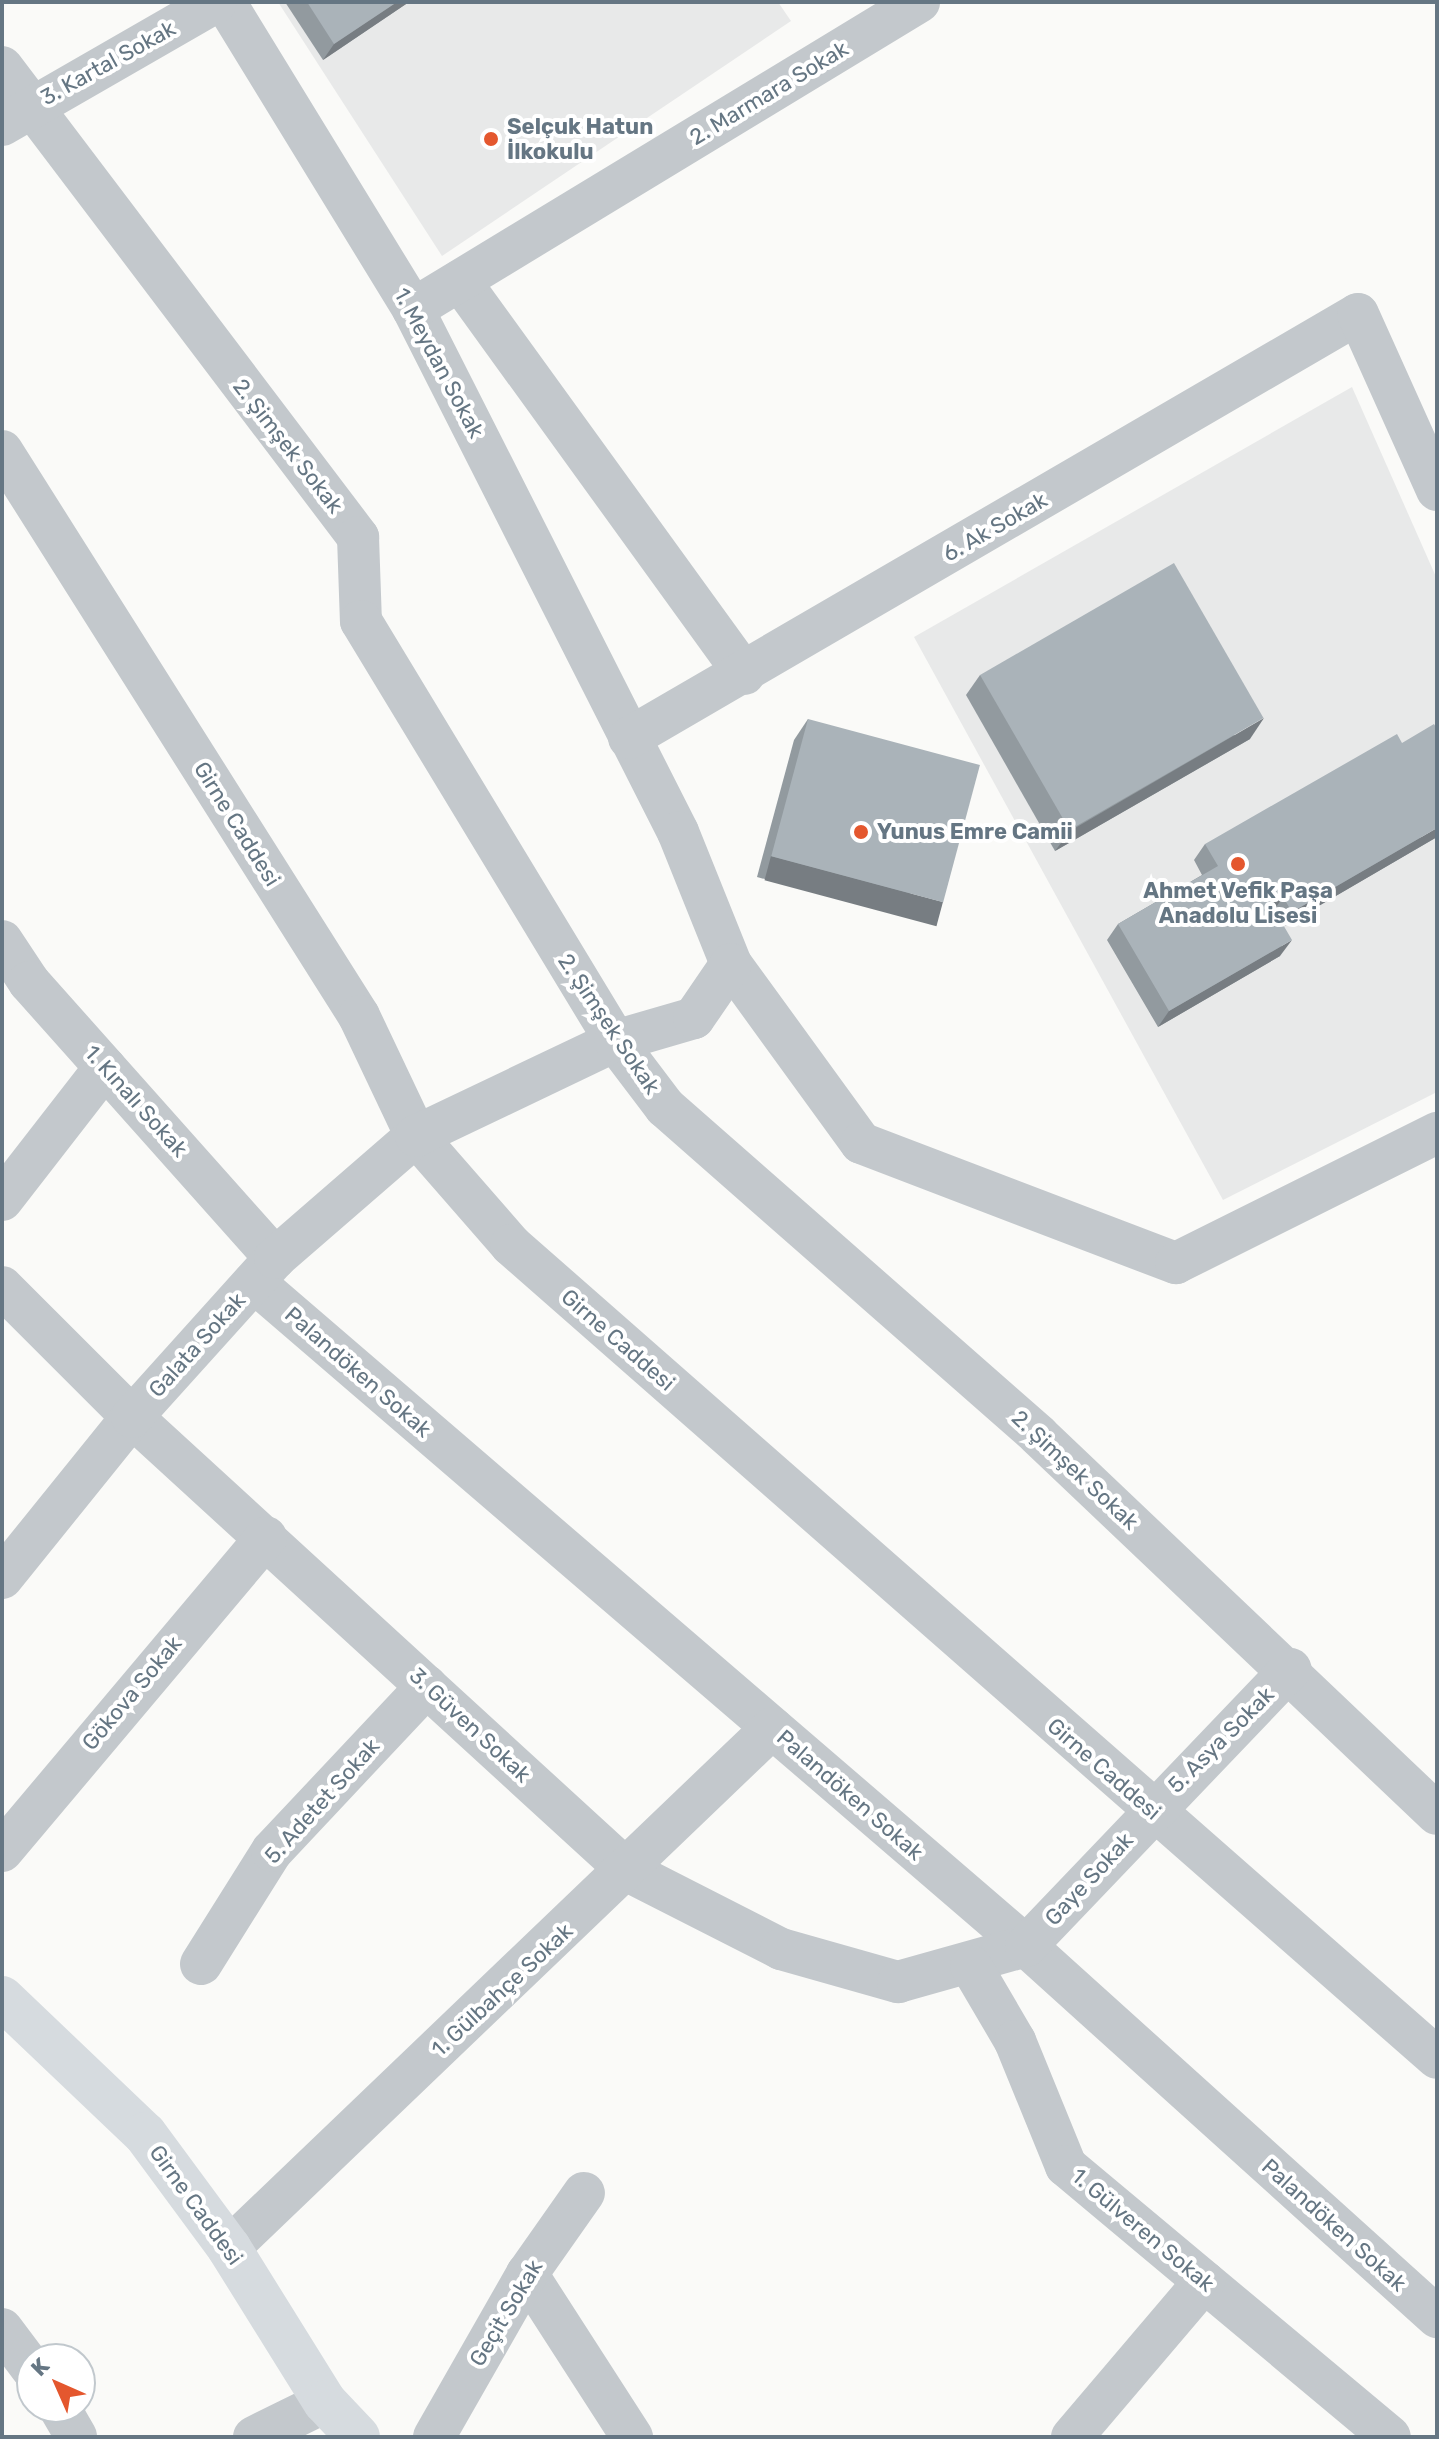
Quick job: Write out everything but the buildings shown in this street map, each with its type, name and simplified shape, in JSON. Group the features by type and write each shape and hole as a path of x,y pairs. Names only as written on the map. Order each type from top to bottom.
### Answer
{"main road":[{"name":"Girne Caddesi","path":"2,1998 145,2134 229,2248 325,2402 358,2437"}],"street":[{"name":"3. Kartal Sokak","path":"15,116 216,2"},
{"name":"1. Meydan Sokak","path":"225,2 413,309 629,738 731,964 861,1143 1176,1263 1437,1133"},
{"name":"2. Marmara Sokak","path":"413,309 919,2"},
{"name":"2. Şimşek Sokak","path":"2,67 15,116 358,537 361,621 615,1041 665,1107 1291,1669 1437,1814"},
{"path":"460,281 744,674"},
{"name":"6. Ak Sokak","path":"629,738 744,674 1358,314 1437,490"},
{"name":"Girne Caddesi","path":"2,451 359,1016 416,1136 511,1245 1152,1811 1437,2058"},
{"name":"1. Kınalı Sokak","path":"2,941 16,994 105,1067 264,1270"},
{"name":"Galata Sokak","path":"5,1565 264,1270 416,1136 615,1041 694,1018 731,964"},
{"path":"2,1200 105,1067"},
{"name":"Palandöken Sokak","path":"264,1270 772,1728 1026,1946 1437,2317"},
{"name":"3. Güven Sokak","path":"2,1287 132,1417 628,1871 781,1949 898,1982 971,1966 1026,1946"},
{"name":"Gökova Sokak","path":"2,1851 266,1537"},
{"name":"5. Asya Sokak","path":"1152,1811 1291,1669"},
{"name":"5. Adetet Sokak","path":"201,1964 272,1851 427,1686"},
{"name":"1. Gülbahçe Sokak","path":"229,2248 628,1871 772,1728"},
{"name":"Gaye Sokak","path":"1026,1946 1152,1811"},
{"name":"1. Gülveren Sokak","path":"971,1966 1015,2041 1066,2166 1390,2437"},
{"name":"Geçit Sokak","path":"434,2437 527,2274 584,2193"},
{"path":"527,2274 632,2437"},
{"path":"1087,2431 1204,2282"},
{"path":"2,2329 16,2348"},
{"path":"254,2437 325,2402"}],"shaded area":[{"name":"Selçuk Hatun İlkokulu","path":"278,2 778,2 791,21 442,256"},
{"name":"Ahmet Vefik Paşa Anadolu Lisesi","path":"1352,387 1437,579 1437,1092 1223,1200 914,637"}],"place":[{"name":"Selçuk Hatun İlkokulu","path":"491,139"},
{"name":"Yunus Emre Camii","path":"861,832"},
{"name":"Ahmet Vefik Paşa Anadolu Lisesi","path":"1238,864"}]}
